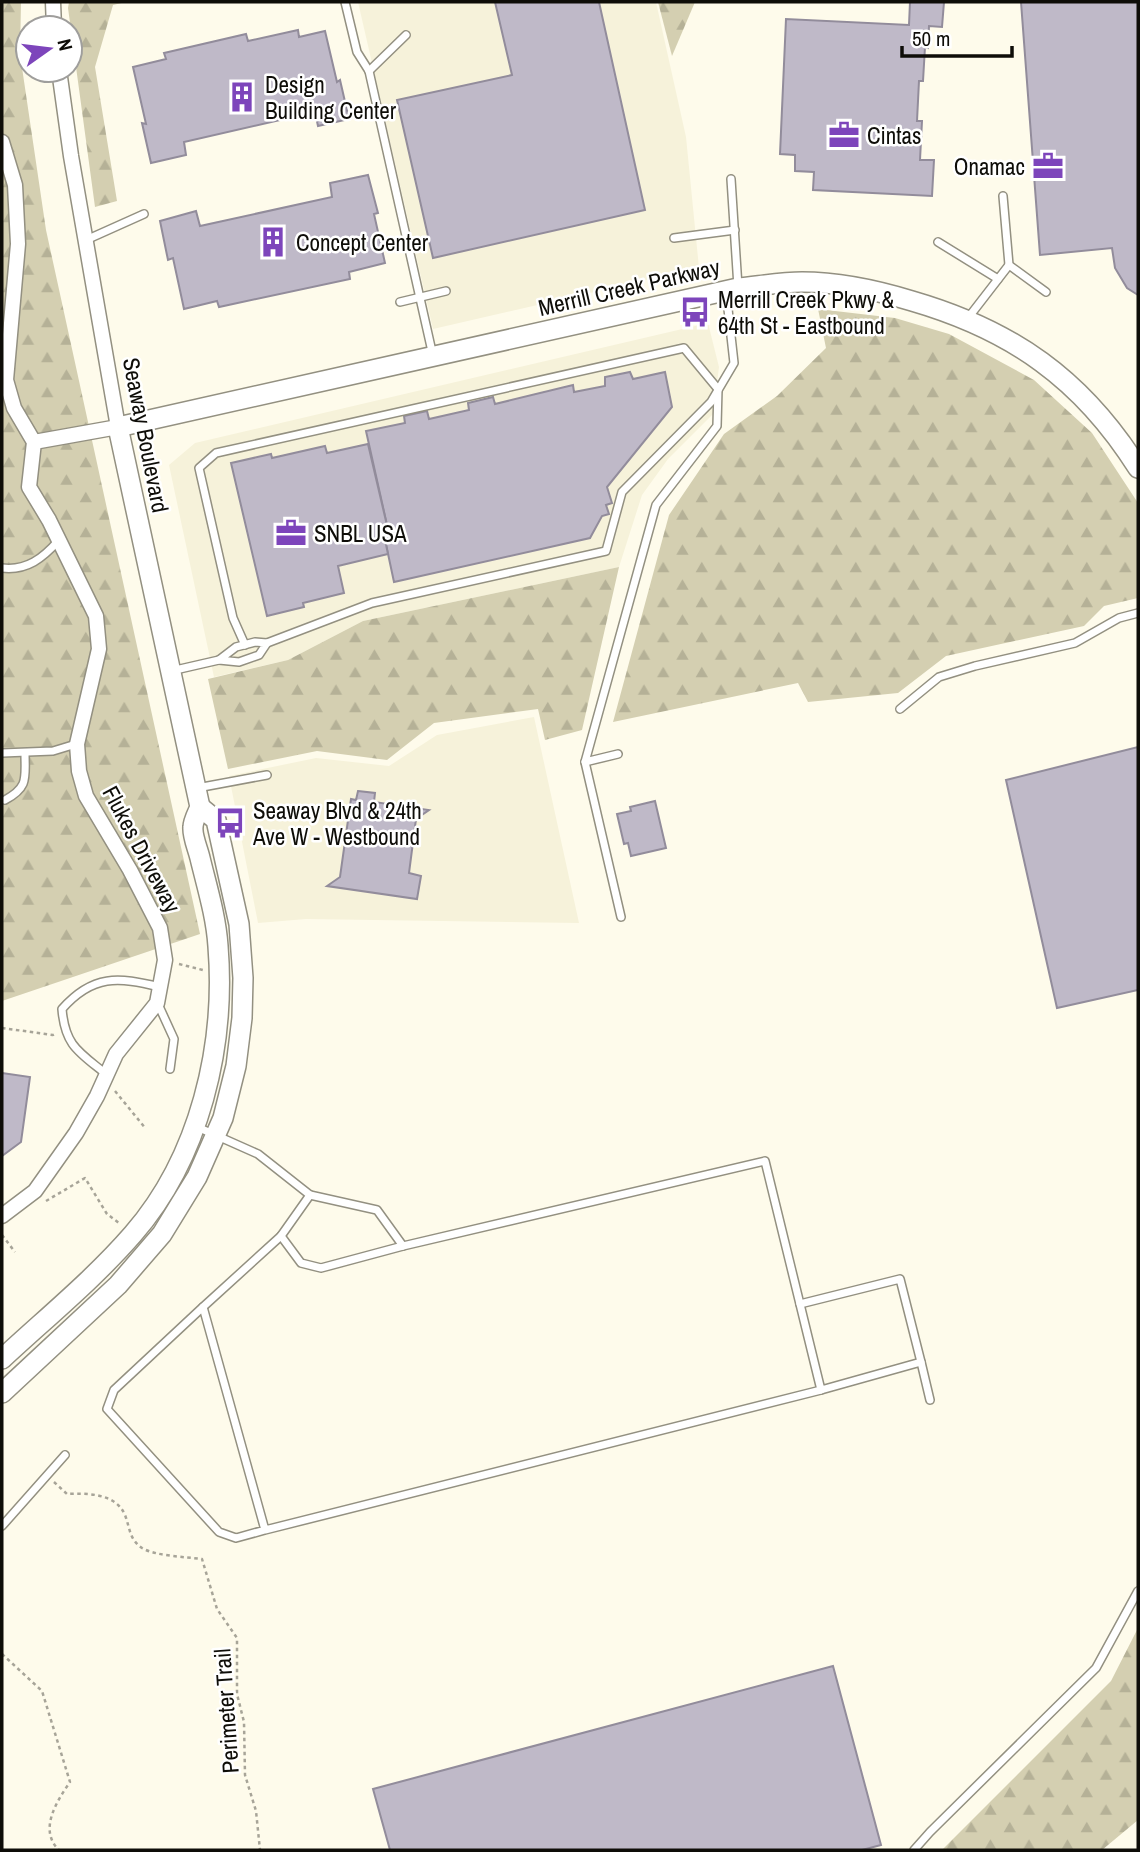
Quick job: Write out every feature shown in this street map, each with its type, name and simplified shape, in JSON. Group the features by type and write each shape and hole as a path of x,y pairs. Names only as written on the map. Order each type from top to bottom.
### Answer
{"street":[{"name":"Seaway Boulevard","path":"2,1359 100,1270 147,1217 175,1171 195,1126 213,1065 219,1019 221,974 217,929 192,827 198,797 118,427 61,84"},
{"path":"2,142 15,185 18,244 6,380 14,408 34,442 118,427"},
{"name":"Merrill Creek Parkway","path":"118,427 732,289 801,282 844,285 883,292 987,327 1024,349 1067,381 1097,411 1138,468"},
{"name":"Flukes Driveway","path":"2,1216 35,1191 76,1133 116,1054 157,1003 165,960 160,928 130,870 86,796 79,771 77,744 99,649 96,616 60,540 29,487 34,442"},
{"name":"Seaway Boulevard","path":"2,1393 118,1285 162,1234 197,1177 223,1118 236,1066 242,1018 243,978 239,924 216,820 198,797"}],"lane":[{"path":"345,2 357,52 369,71 433,357"},
{"path":"369,71 406,36"},
{"path":"219,660 236,647 255,642 267,643 372,603 606,551 622,492 711,402 734,363 732,289 735,230 731,179"},
{"path":"967,319 1009,265 1003,196"},
{"path":"86,240 144,214"},
{"path":"674,238 735,230"},
{"path":"939,242 998,279"},
{"path":"1009,265 1046,292"},
{"path":"400,302 446,291"},
{"path":"245,645 233,618 200,468 216,453 684,348 719,389 718,426 656,505 585,762 621,917"},
{"path":"2,568 30,565 60,540"},
{"path":"900,709 939,677 1075,643 1119,618 1138,613"},
{"path":"171,671 219,660 239,662 260,655 267,643"},
{"path":"2,752 53,751 77,744"},
{"path":"5,800 17,793 25,783 25,753"},
{"path":"585,762 618,754"},
{"path":"198,797 267,775"},
{"path":"104,1079 64,1030 62,1009 76,993 98,982 123,979 160,987"},
{"path":"157,1003 174,1039 170,1069"},
{"path":"195,1126 258,1154 310,1195 377,1210 403,1246"},
{"path":"281,1236 301,1263 321,1268 403,1246 765,1161 821,1390"},
{"path":"310,1195 281,1236 114,1390 107,1409 219,1532 236,1538 821,1390 921,1362"},
{"path":"800,1304 900,1279 930,1400"},
{"path":"202,1307 264,1530"},
{"path":"2,1527 65,1455"},
{"path":"914,1850 1096,1668 1138,1591"}],"path":[{"path":"165,960 221,974"},
{"path":"2,1028 52,1035 64,1030"},
{"path":"104,1079 146,1129"},
{"path":"38,1206 85,1178 107,1214 133,1234"},
{"path":"2,1235 15,1252"},
{"name":"Perimeter Trail","path":"47,1475 66,1494 104,1496 124,1511 132,1539 145,1550 202,1559 217,1609 237,1638 237,1695 244,1723 245,1775 257,1811 260,1850"},
{"path":"2,1654 42,1691 70,1782 55,1804 49,1824 52,1844 59,1850"}],"shaded area":[{"path":"358,2 656,2 686,137 699,268 433,329"},
{"path":"708,323 719,367 713,414 668,459 642,495 619,567 363,621 288,660 214,677 169,465 195,443"},
{"path":"534,717 579,923 306,919 258,923 229,776 316,758 389,766 437,735"}],"green space":[{"path":"2,2 21,2 21,14 14,14 14,84 24,84 46,230 200,934 2,1001"},
{"path":"69,2 126,2 113,5 95,67 117,201 95,207 78,84 84,84 84,14 69,14"},
{"path":"658,2 695,2 672,56"},
{"path":"818,309 895,318 949,334 1034,380 1092,433 1138,503 1138,598 1104,606 1084,626 946,656 898,693 808,702 798,683 613,722 669,515 724,434 777,396 826,348"},
{"path":"619,567 582,730 545,740 538,709 434,723 387,760 317,751 228,769 208,679 288,660 363,621"},
{"path":"1138,1628 1138,1820 1102,1850 942,1850 1111,1681"}],"building":[{"path":"495,2 599,2 645,210 433,258 397,100 512,75"},
{"path":"910,2 944,2 942,27 929,26 923,81 919,81 917,121 922,121 920,160 934,160 932,196 813,190 814,172 795,171 795,155 780,154 786,19 909,25"},
{"path":"1021,2 1138,2 1138,295 1127,288 1115,268 1112,248 1040,255"},
{"name":"Design Building Center","path":"298,30 299,37 325,31 349,119 318,126 315,112 184,142 186,155 151,163 142,123 146,124 133,67 166,59 164,53 246,34 248,41"},
{"name":"Concept Center","path":"368,175 378,213 374,214 385,263 349,272 350,279 219,307 217,301 184,309 173,258 168,260 160,221 196,211 200,226 332,197 330,183"},
{"path":"630,372 633,379 665,372 672,407 607,487 612,503 606,505 609,514 602,516 590,538 394,582 384,535 389,534 366,431 405,423 404,416 427,411 429,419 469,410 468,403 493,397 495,404 573,385 574,392 605,386 605,377"},
{"path":"368,444 389,534 384,535 388,554 338,566 344,593 303,603 304,607 267,616 231,463 271,454 272,458 325,446 327,453"},
{"path":"1138,747 1138,990 1057,1008 1006,780"},
{"path":"358,791 375,793 374,802 429,810 416,819 409,873 421,876 417,899 327,886 340,877 351,799 356,800"},
{"path":"655,801 666,848 631,856 628,843 624,844 617,814 631,811 630,807"},
{"path":"2,1073 30,1077 21,1142 2,1156"},
{"path":"833,1666 881,1845 862,1850 390,1850 373,1789"}],"place":[{"name":"Design Building Center","path":"242,97"},
{"name":"Cintas","path":"844,135"},
{"name":"Onamac","path":"1048,166"},
{"name":"Concept Center","path":"273,242"},
{"name":"Merrill Creek Pkwy & 64th St - Eastbound","path":"695,312"},
{"name":"SNBL USA","path":"291,533"},
{"name":"Seaway Blvd & 24th Ave W - Westbound","path":"230,823"}]}
